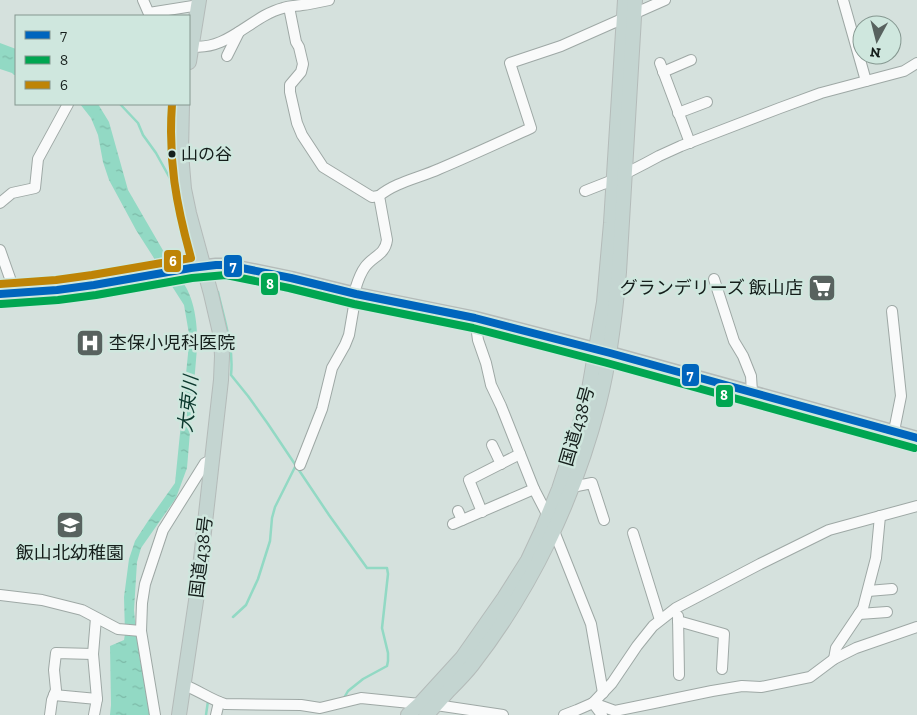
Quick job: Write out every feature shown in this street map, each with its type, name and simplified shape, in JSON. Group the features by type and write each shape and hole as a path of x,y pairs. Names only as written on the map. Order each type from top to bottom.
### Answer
{"highway":[{"name":"国道438号","path":"427,708 504,598 528,560 548,516 587,401 605,294 619,177 631,11 625,0"},
{"path":"190,54 199,3"},
{"name":"国道438号","path":"179,715 197,594 221,380 222,356 219,329 184,189 181,153 182,105"},
{"name":"国道438号","path":"408,715 427,708 472,666 515,604 536,565 572,487 586,450 600,402 610,353 619,272 619,177"}],"main road":[{"path":"6,293 94,286 204,266 227,265 475,318 596,349 917,438"}],"street":[{"path":"143,0 149,15 199,3"},
{"path":"191,46 202,47 216,44 233,36 266,14 283,8 329,0"},
{"path":"289,7 294,34 303,64 301,72 290,85 297,124 302,136 323,167 372,197 379,196 387,189 437,170 531,128 510,63 561,46 631,11 665,0"},
{"path":"843,0 866,81"},
{"path":"228,56 239,32"},
{"path":"690,143 661,67 691,60"},
{"path":"585,191 690,143 821,93 904,71 917,63"},
{"path":"678,113 707,102"},
{"path":"0,203 12,193 35,188 38,159 67,105"},
{"path":"300,465 322,409 332,368 350,335 355,293 361,272 386,247 387,240 379,196"},
{"path":"0,250 12,284 6,293"},
{"path":"714,279 734,341 743,356 751,376 752,392"},
{"path":"892,311 901,396 894,431"},
{"path":"475,318 478,340 491,385 534,488 548,516 591,624 603,693"},
{"path":"492,444 501,464"},
{"path":"482,512 469,480 520,454"},
{"path":"155,715 139,631 145,584 163,530 205,463 211,460"},
{"path":"572,487 592,483 604,520"},
{"path":"458,519 482,512 534,488"},
{"path":"564,715 593,703 612,683 653,626 678,607 829,530 917,506"},
{"path":"834,659 836,648 863,608 876,558 880,516"},
{"path":"633,532 660,620"},
{"path":"868,590 892,589"},
{"path":"0,595 42,600 82,610 118,629 139,631"},
{"path":"678,607 679,674"},
{"path":"859,614 887,612"},
{"path":"94,715 97,699 93,654 96,618"},
{"path":"678,621 724,634 722,669"},
{"path":"593,703 615,711 712,691 742,686 761,687 810,677 834,659 856,648 917,627"},
{"path":"50,715 52,700 56,690 54,670 56,653 93,654"},
{"path":"184,685 226,704 302,705 320,708 361,698 427,708 503,715"},
{"path":"54,696 97,699"},
{"path":"216,715 219,702"},
{"path":"593,703 602,715"}],"water":[{"path":"0,43 15,49 15,75 0,69"},
{"name":"大束川","path":"81,105 99,105 109,122 128,190 189,293 197,330 187,468 176,498 141,548 137,562 134,610 140,660 150,705 150,715 110,715 110,646 124,640 124,597 129,559 135,541 175,483 189,334 184,305 136,230 109,180 103,162 98,135 91,118"}],"waterway":[{"path":"121,105 138,123 143,135 156,153 177,191"},
{"path":"218,292 230,344 231,375 268,424 367,568 387,568 382,628 388,653 387,666 363,679 348,691 344,698"},
{"path":"233,617 246,605 258,579 270,541 275,507 296,465"},
{"path":"206,715 208,701"}],"transit line":[{"name":"6","path":"0,284 56,280 191,258 174,182 171,144 172,105"},
{"name":"7","path":"0,294 57,290 191,268 227,265 475,318 610,353 917,438"},
{"name":"8","path":"1,304 58,300 192,278 226,275 354,304 473,328 914,448"}],"place":[{"name":"山の谷","path":"172,154"},
{"name":"グランデリーズ 飯山店","path":"822,288"},
{"name":"杢保小児科医院","path":"90,343"},
{"name":"飯山北幼稚園","path":"70,525"}]}
